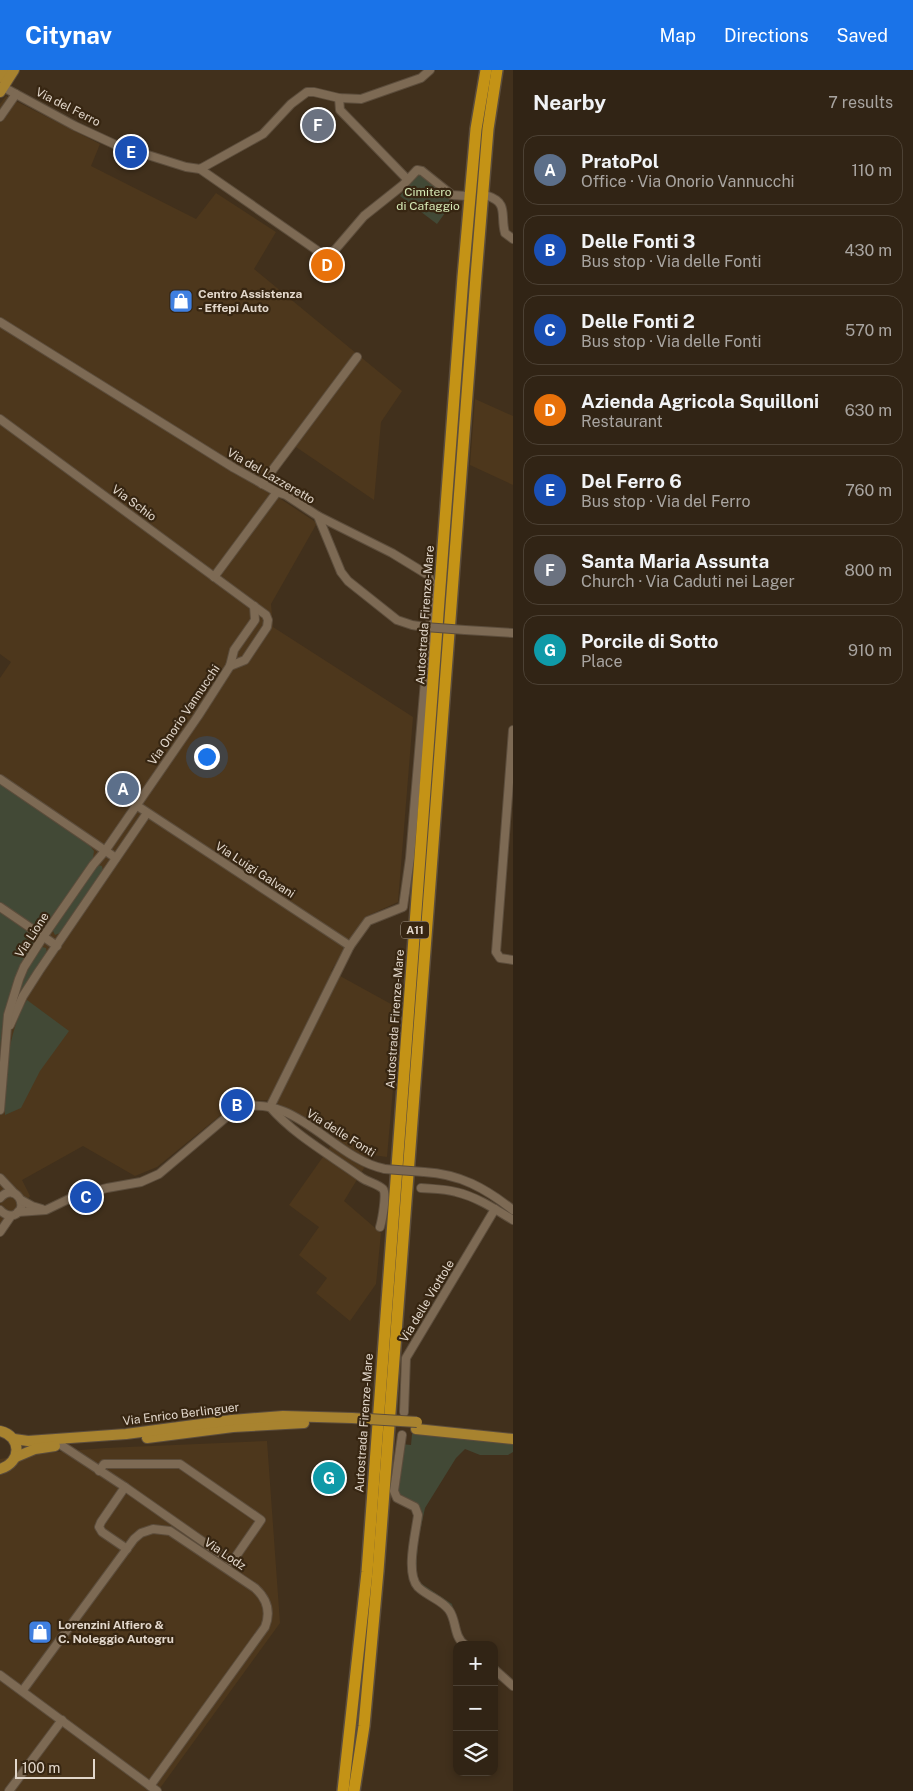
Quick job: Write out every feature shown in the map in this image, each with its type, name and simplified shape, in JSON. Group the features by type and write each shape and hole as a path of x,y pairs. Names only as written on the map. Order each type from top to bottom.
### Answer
{"highway":[{"name":"Autostrada Firenze-Mare","path":"344,1791 366,1572 463,277 476,129 486,70"},
{"name":"Autostrada Firenze-Mare","path":"354,1791 364,1726 378,1571 476,276 488,129 497,70"}],"main road":[{"path":"1,85 4,70"},
{"path":"1,85 14,70"},
{"name":"Via Enrico Berlinguer","path":"0,1431 7,1433 14,1439 28,1441 126,1434 232,1420 283,1416 351,1421"},
{"path":"351,1421 513,1433"},
{"name":"Via Enrico Berlinguer","path":"0,1469 10,1465 16,1457 35,1448 136,1439 233,1427 351,1421"},
{"path":"416,1426 513,1439"},
{"path":"14,1439 16,1457"}],"street":[{"path":"430,70 421,78 361,99 339,98 307,92 291,104 263,134 200,169 328,258 364,216 403,185 414,171 419,169 452,195 467,196"},
{"name":"Via del Ferro","path":"1,85 74,126 116,145 186,167 200,169"},
{"name":"Via del Ferro","path":"0,117 16,94"},
{"path":"339,98 340,110 407,179"},
{"path":"488,196 497,199 501,203 505,233 513,239"},
{"name":"Via del Lazzeretto","path":"0,322 234,468 286,495 318,516 341,572 348,581 397,620 425,627 513,633"},
{"path":"262,484 357,357"},
{"name":"Via Schio","path":"0,419 254,606"},
{"path":"214,577 277,492"},
{"path":"270,1107 350,946 368,921 403,907 410,858 433,586 428,574 392,553 318,516"},
{"path":"254,606 267,617 267,627 262,635"},
{"name":"Via Onorio Vannucchi","path":"105,851 230,666 233,653 255,620 254,606"},
{"path":"248,630 258,627 261,629 262,635"},
{"name":"Via Onorio Vannucchi","path":"230,666 245,660 262,635"},
{"path":"513,730 496,952 500,958 513,960"},
{"path":"0,779 116,858 147,813"},
{"name":"Via Luigi Galvani","path":"136,805 350,946"},
{"name":"Via Lione","path":"0,1110 8,1015 14,991 24,967 43,937 93,865 105,851"},
{"name":"Via Lione","path":"6,1043 12,1018 23,996 116,858"},
{"path":"0,907 56,946"},
{"name":"Via delle Fonti","path":"14,1214 46,1210 76,1196 141,1182 153,1177 236,1109 248,1106 270,1107 285,1112 314,1128 369,1165 385,1169 453,1175 491,1194 513,1210"},
{"name":"Via delle Fonti","path":"270,1107 281,1120 366,1180 382,1188 384,1192 383,1216 380,1227"},
{"path":"1,1179 21,1200 46,1210"},
{"path":"1,1179 2,1196 14,1193"},
{"path":"421,1188 456,1192 479,1200 513,1220"},
{"path":"0,1232 21,1206 21,1200"},
{"name":"Via delle Viottole","path":"404,1412 406,1358 495,1210"},
{"path":"0,1228 0,1211 14,1214"},
{"path":"402,1435 394,1491 397,1498 415,1507 418,1515 411,1567 413,1577 417,1586 450,1611 455,1632 462,1641"},
{"path":"61,1445 232,1562 261,1520 180,1464 104,1464 100,1471"},
{"path":"125,1488 99,1527 102,1532 127,1549"},
{"name":"Via Lodz","path":"23,1690 127,1549 137,1536 146,1530 159,1529 170,1531 255,1588 265,1599 268,1614 263,1632 154,1789"},
{"path":"498,1673 513,1686"},
{"path":"0,1674 154,1789"},
{"path":"9,1791 62,1720"}],"shaded area":[{"path":"6,96 100,144 91,166 196,219 216,193 276,232 254,269 402,391 381,422 374,500 296,447 264,488 317,523 271,604 273,627 413,717 398,902 365,917 331,971 400,1009 387,1157 372,1155 344,1201 381,1233 376,1284 350,1321 316,1293 327,1278 299,1255 319,1227 289,1205 337,1137 271,1100 238,1101 157,1167 135,1176 83,1146 22,1180 30,1196 0,1236 0,678 11,662 0,654 0,104"},
{"path":"475,399 513,416 513,485 470,465"},
{"path":"267,1441 280,1623 158,1791 0,1791 0,1459 32,1454 105,1448"}],"green space":[{"name":"Cimitero di Cafaggio","path":"418,172 455,200 447,214 445,213 437,224 400,196"},
{"path":"0,784 90,846 94,851 93,858 49,921 42,927 32,925 0,903"},
{"path":"98,865 102,866 103,871 60,933 55,935 53,929"},
{"path":"0,912 31,934 34,940 18,971 11,990 4,1020 0,1051"},
{"path":"42,947 46,948 47,953 17,996 29,967"},
{"path":"27,1000 69,1031 40,1071 21,1108 5,1115 8,1056 15,1027"},
{"path":"416,1431 513,1442 513,1452 508,1455 480,1455 465,1449 456,1458 425,1508 418,1541 416,1574 419,1582 452,1604 455,1618 448,1605 422,1588 415,1579 413,1560 419,1509 401,1497 395,1489 401,1444 411,1445 412,1434 416,1434"}],"place":[{"name":"Santa Maria Assunta","path":"318,125"},
{"name":"Del Ferro 6","path":"131,152"},
{"name":"Azienda Agricola Squilloni","path":"327,265"},
{"name":"Centro Assistenza - Effepi Auto","path":"181,301"},
{"name":"PratoPol","path":"123,789"},
{"name":"Delle Fonti 3","path":"237,1105"},
{"name":"Delle Fonti 2","path":"86,1197"},
{"name":"Porcile di Sotto","path":"329,1478"},
{"name":"Lorenzini Alfiero & C. Noleggio Autogru","path":"40,1632"}]}
